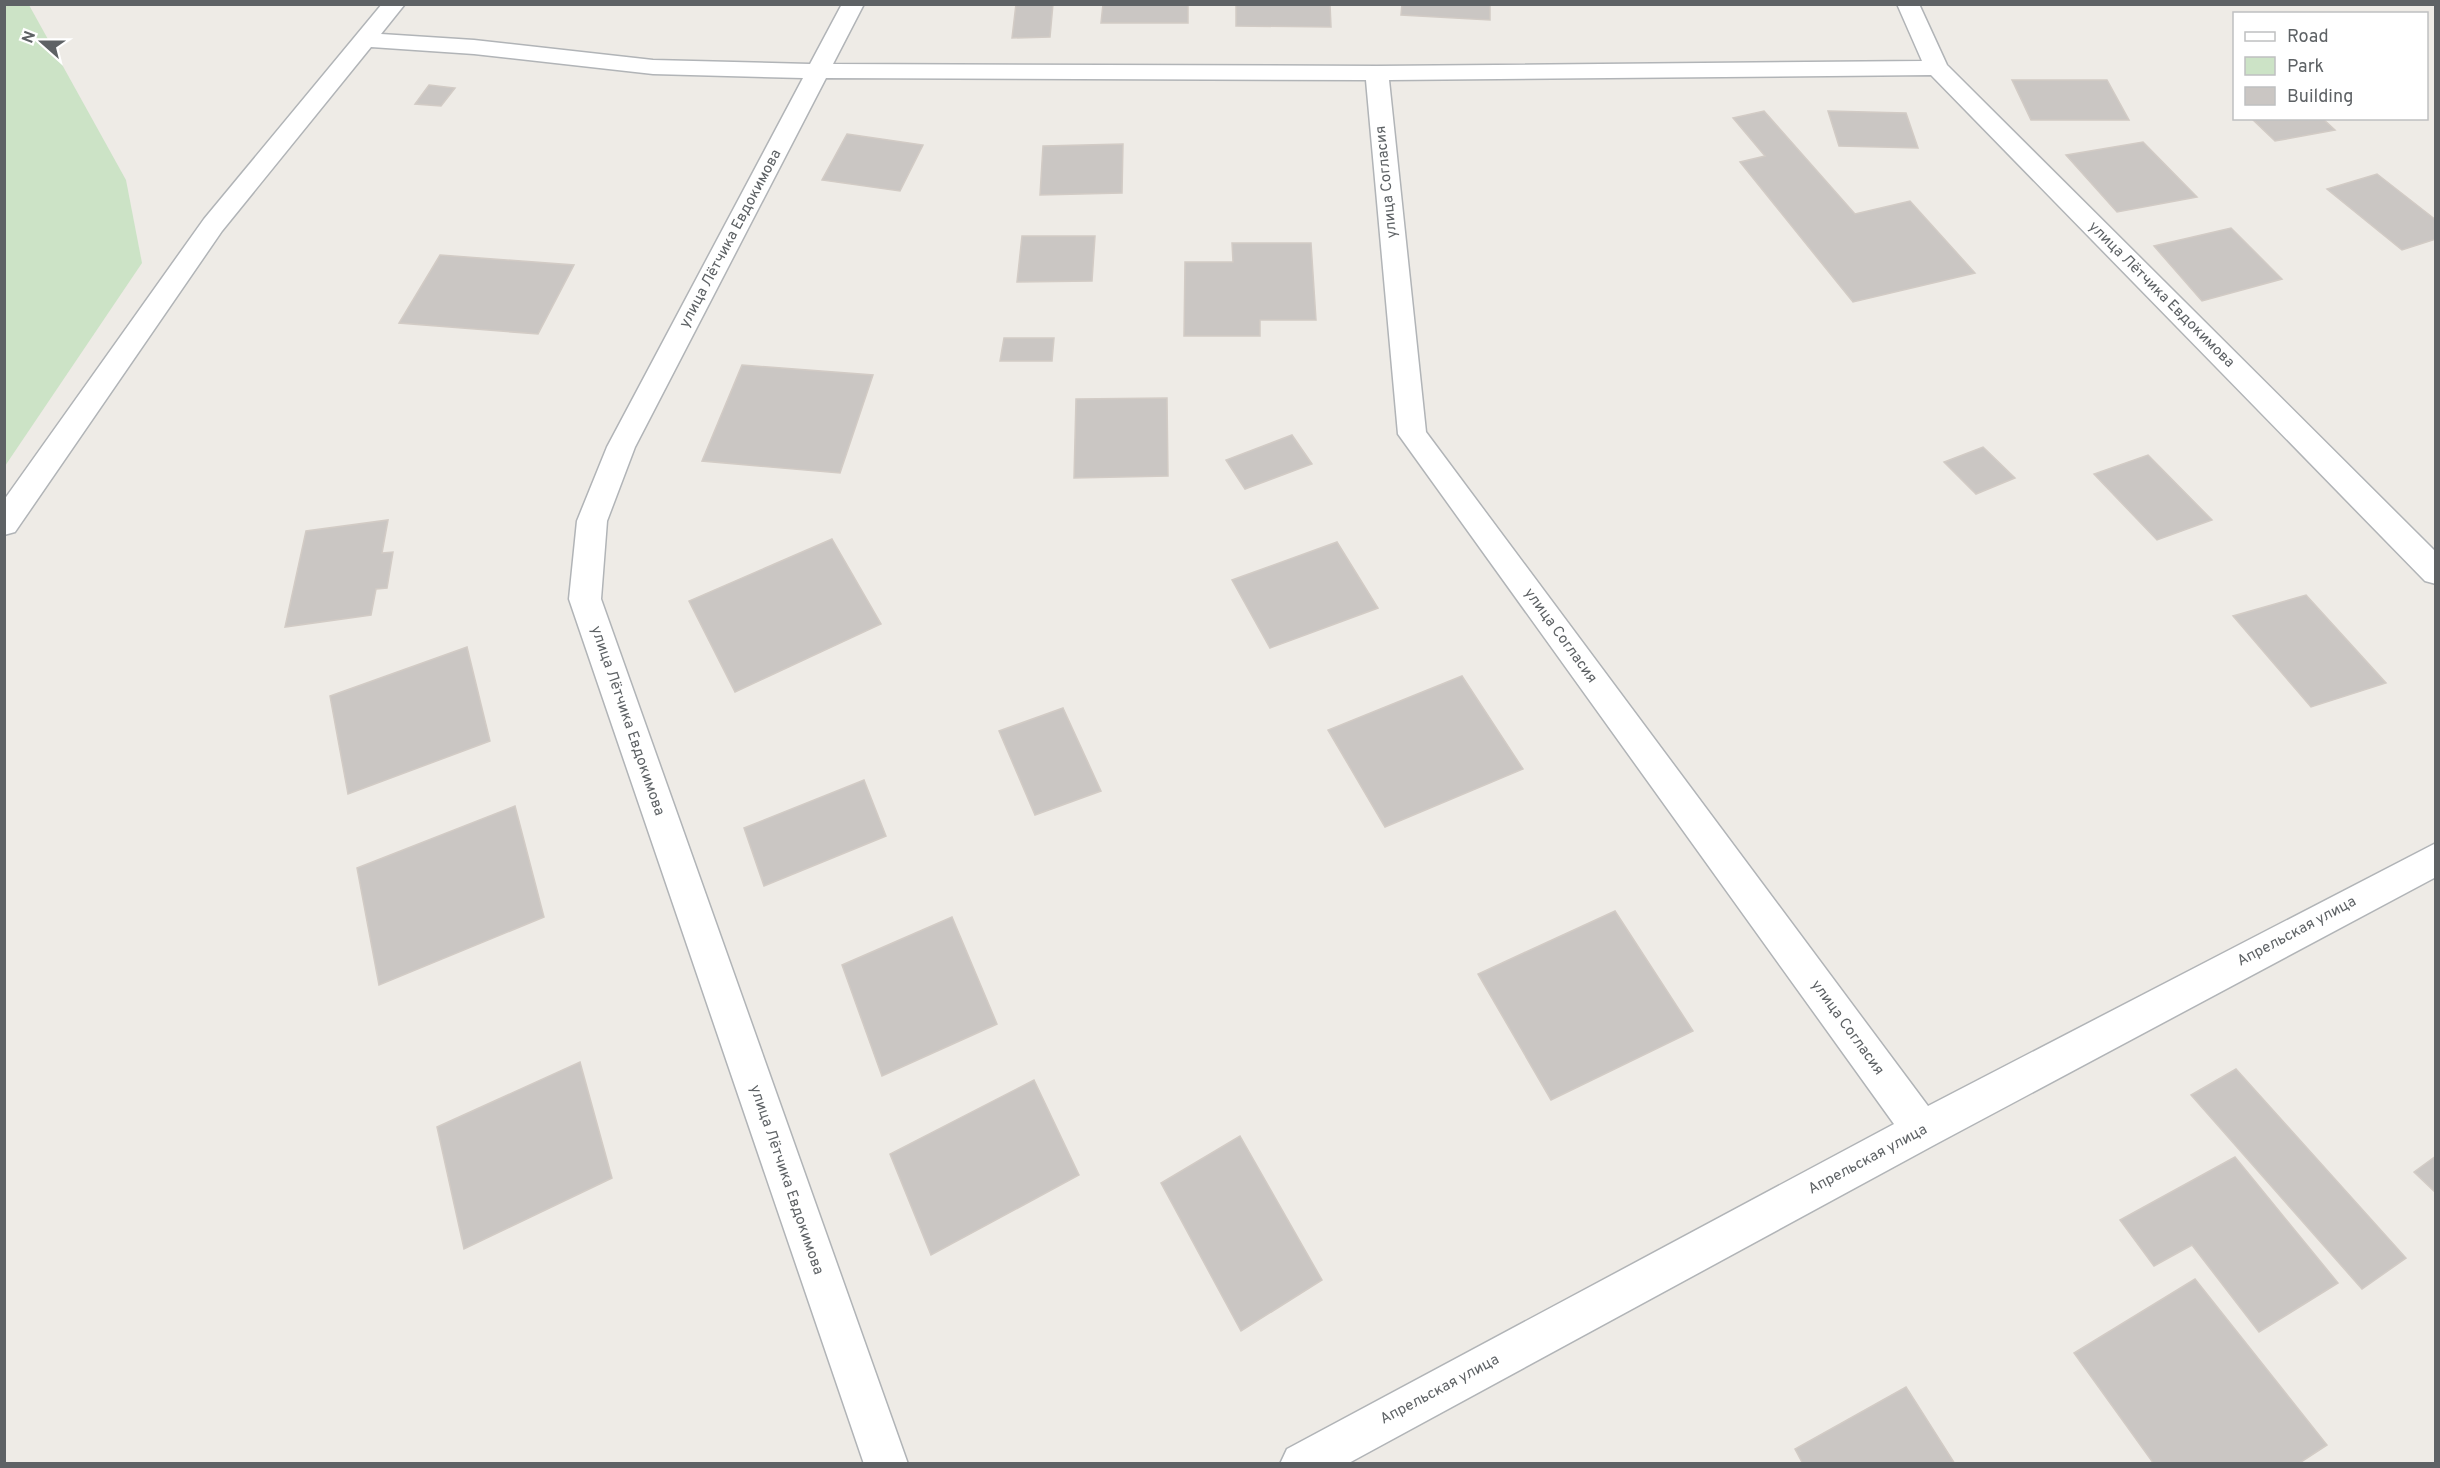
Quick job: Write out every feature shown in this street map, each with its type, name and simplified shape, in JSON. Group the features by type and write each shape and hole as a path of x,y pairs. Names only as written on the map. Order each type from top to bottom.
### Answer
{"street":[{"path":"4,524 213,225 394,4"},
{"name":"улица Лётчика Евдокимова","path":"853,4 621,447 592,521 585,599 705,952 886,1464"},
{"name":"улица Лётчика Евдокимова","path":"1908,4 1936,68 2436,572"},
{"path":"366,40 474,47 653,67 819,71 1377,74 1936,68"},
{"name":"улица Согласия","path":"1377,74 1412,434 1922,1130"},
{"name":"Апрельская улица","path":"1302,1464 1922,1130 2436,860"}],"green space":[{"path":"5,4 29,5 126,180 142,263 5,466"}],"building":[{"path":"1016,4 1053,4 1050,37 1012,38"},
{"path":"1103,4 1188,4 1188,23 1101,23"},
{"path":"1236,4 1330,4 1331,27 1236,26"},
{"path":"1402,4 1490,4 1490,20 1401,15"},
{"path":"2012,80 2107,80 2129,120 2031,120"},
{"path":"429,85 455,88 441,106 415,104"},
{"path":"1764,111 1855,214 1910,201 1975,273 1853,302 1740,162 1765,156 1733,118"},
{"path":"1828,111 1906,113 1918,148 1839,146"},
{"path":"2253,120 2324,120 2335,130 2275,141"},
{"path":"847,134 923,145 900,191 822,180"},
{"path":"2143,142 2197,197 2117,212 2066,155"},
{"path":"1123,144 1122,193 1040,195 1043,146"},
{"path":"2377,174 2436,220 2436,239 2402,250 2327,189"},
{"path":"2231,228 2282,279 2202,301 2154,246"},
{"path":"1022,236 1095,236 1092,281 1017,282"},
{"path":"1232,243 1311,243 1316,320 1260,320 1260,336 1184,336 1185,262 1233,262"},
{"path":"440,255 574,265 538,334 399,323"},
{"path":"1004,338 1054,338 1052,361 1000,361"},
{"path":"742,365 873,375 840,473 702,461"},
{"path":"1167,398 1168,476 1074,478 1076,399"},
{"path":"1292,435 1312,464 1245,489 1226,460"},
{"path":"1983,447 2015,478 1976,494 1944,462"},
{"path":"2148,455 2212,520 2157,540 2094,474"},
{"path":"388,520 382,553 393,552 387,588 376,589 371,615 285,627 306,531"},
{"path":"832,539 881,624 735,692 689,601"},
{"path":"1337,542 1378,608 1270,648 1232,580"},
{"path":"2306,595 2386,683 2311,707 2233,616"},
{"path":"467,647 490,741 348,794 330,696"},
{"path":"1462,676 1523,769 1385,827 1328,730"},
{"path":"1063,708 1101,791 1035,815 999,731"},
{"path":"864,780 886,836 764,886 744,828"},
{"path":"515,806 544,917 379,985 357,868"},
{"path":"1615,911 1693,1031 1551,1100 1478,974"},
{"path":"952,917 997,1024 882,1076 842,965"},
{"path":"580,1062 612,1178 464,1249 437,1127"},
{"path":"2236,1069 2406,1258 2362,1289 2191,1095"},
{"path":"1034,1080 1079,1175 931,1255 890,1154"},
{"path":"1240,1136 1322,1280 1241,1331 1161,1183"},
{"path":"2436,1156 2436,1193 2414,1172"},
{"path":"2235,1157 2338,1283 2259,1332 2192,1245 2154,1266 2120,1220"},
{"path":"2195,1279 2327,1445 2298,1464 2154,1464 2074,1353"},
{"path":"1906,1387 1955,1464 1803,1464 1795,1449"}]}
